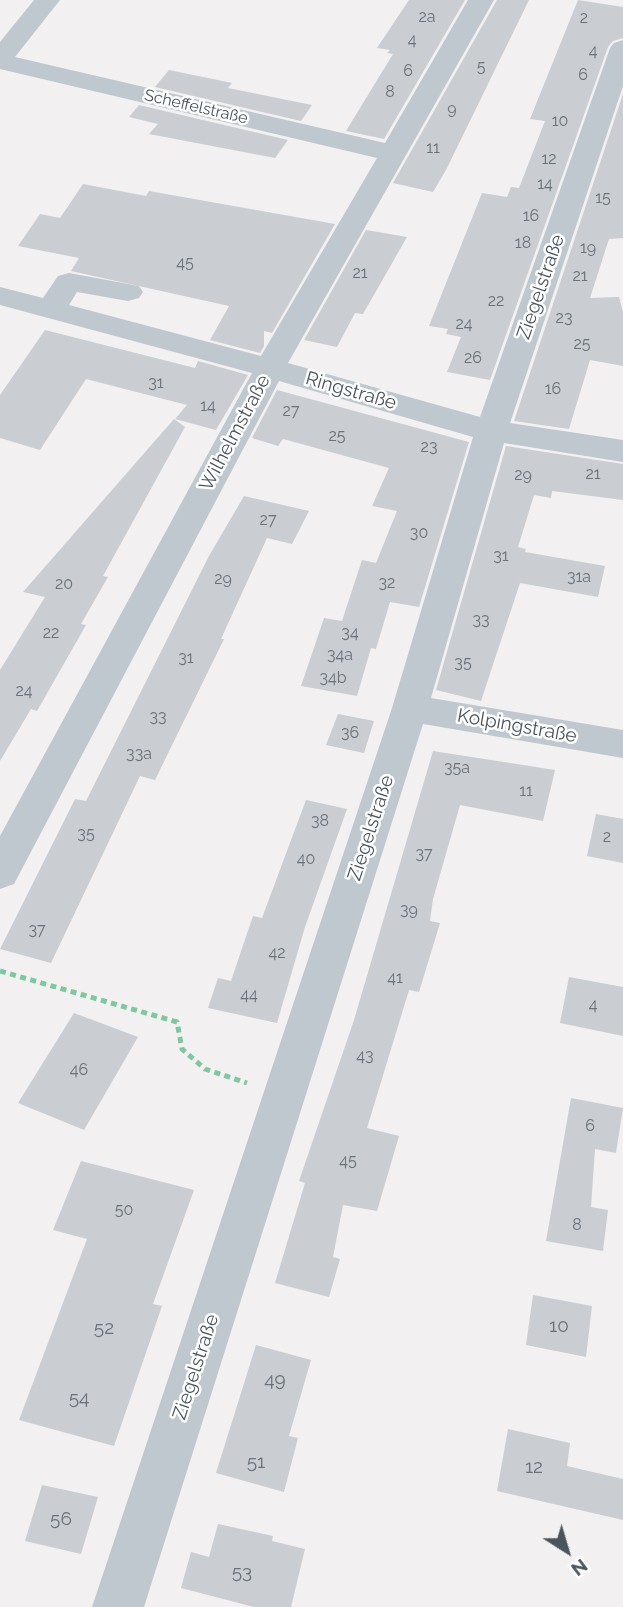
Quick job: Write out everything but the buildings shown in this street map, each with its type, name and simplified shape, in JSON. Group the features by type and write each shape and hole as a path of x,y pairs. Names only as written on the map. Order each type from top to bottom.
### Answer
{"street":[{"path":"0,60 47,0"},
{"name":"Wilhelmstraße","path":"0,873 270,368 481,0"},
{"name":"Ziegelstraße","path":"118,1607 410,708 491,431 623,48"},
{"name":"Scheffelstraße","path":"0,60 391,153"},
{"path":"51,309 69,282 128,292"},
{"name":"Ringstraße","path":"0,296 270,368 491,431 623,451"},
{"name":"Kolpingstraße","path":"410,708 623,744"}],"path":[{"path":"0,971 177,1022 182,1049 205,1069 286,1092"}]}
